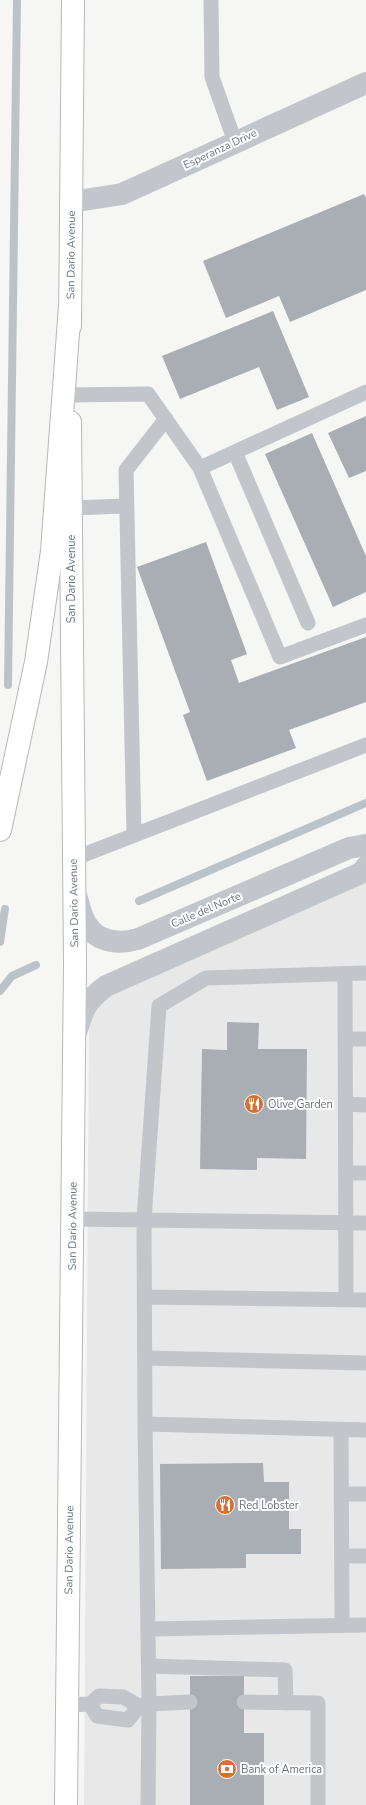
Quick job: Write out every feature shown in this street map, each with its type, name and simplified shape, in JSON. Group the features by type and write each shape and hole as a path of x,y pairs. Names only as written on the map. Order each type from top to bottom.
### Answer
{"main road":[{"name":"San Dario Avenue","path":"66,1805 74,1042 70,306 74,0"},
{"path":"0,830 36,662 52,551 70,306"}],"street":[{"name":"Esperanza Drive","path":"71,202 122,194 366,83"},
{"name":"Calle del Norte","path":"73,887 86,924 93,933 103,939 124,942 138,939 349,848 366,845"},
{"path":"74,1042 85,1006 93,996 106,986 360,873 366,867"}],"lane":[{"path":"211,0 212,78 235,142"},
{"path":"200,468 366,392"},
{"path":"70,395 148,394 200,468 280,656 366,625"},
{"path":"134,835 125,506 126,470 166,420"},
{"path":"235,452 308,623"},
{"path":"71,508 125,506"},
{"path":"73,859 366,745"},
{"path":"148,1805 144,1705 149,1666 145,1424 144,1220 159,1006 206,978 366,973"},
{"path":"345,974 346,1300"},
{"path":"346,1039 366,1039"},
{"path":"346,1104 366,1105"},
{"path":"346,1173 366,1173"},
{"path":"72,1219 366,1223"},
{"path":"145,1297 366,1300"},
{"path":"145,1358 366,1363"},
{"path":"145,1424 366,1430"},
{"path":"341,1430 342,1625"},
{"path":"342,1494 366,1494"},
{"path":"342,1556 366,1556"},
{"path":"148,1629 366,1625"},
{"path":"149,1666 285,1670 286,1702"},
{"path":"67,1705 90,1704 99,1696 123,1697 144,1705 190,1702"},
{"path":"244,1702 318,1703 318,1805"},
{"path":"90,1704 98,1716 128,1720 144,1705"}],"shaded area":[{"path":"366,879 366,1805 84,1805 89,1015 98,1001"}],"building":[{"path":"364,194 366,198 366,290 290,322 279,296 226,318 203,261"},
{"path":"273,311 309,397 277,410 259,367 180,399 162,356"},
{"path":"366,416 366,471 349,478 328,433"},
{"path":"312,433 366,556 366,592 333,607 265,454"},
{"path":"206,542 247,654 231,660 239,683 366,637 366,702 289,730 296,748 207,781 183,715 190,712 137,567"},
{"name":"Olive Garden","path":"227,1022 259,1023 258,1049 307,1049 306,1159 257,1158 257,1170 200,1169 202,1049 227,1050"},
{"name":"Red Lobster","path":"263,1463 264,1482 289,1482 289,1529 301,1529 301,1554 246,1554 246,1568 161,1569 160,1464"},
{"name":"Bank of America","path":"190,1676 244,1676 244,1733 264,1733 264,1805 190,1805"}],"waterway":[{"path":"8,685 17,0"},
{"path":"139,901 366,803"},
{"path":"0,942 5,909"},
{"path":"0,991 12,976 36,965"}],"place":[{"name":"Olive Garden","path":"254,1104"},
{"name":"Red Lobster","path":"225,1505"},
{"name":"Bank of America","path":"227,1769"}]}
